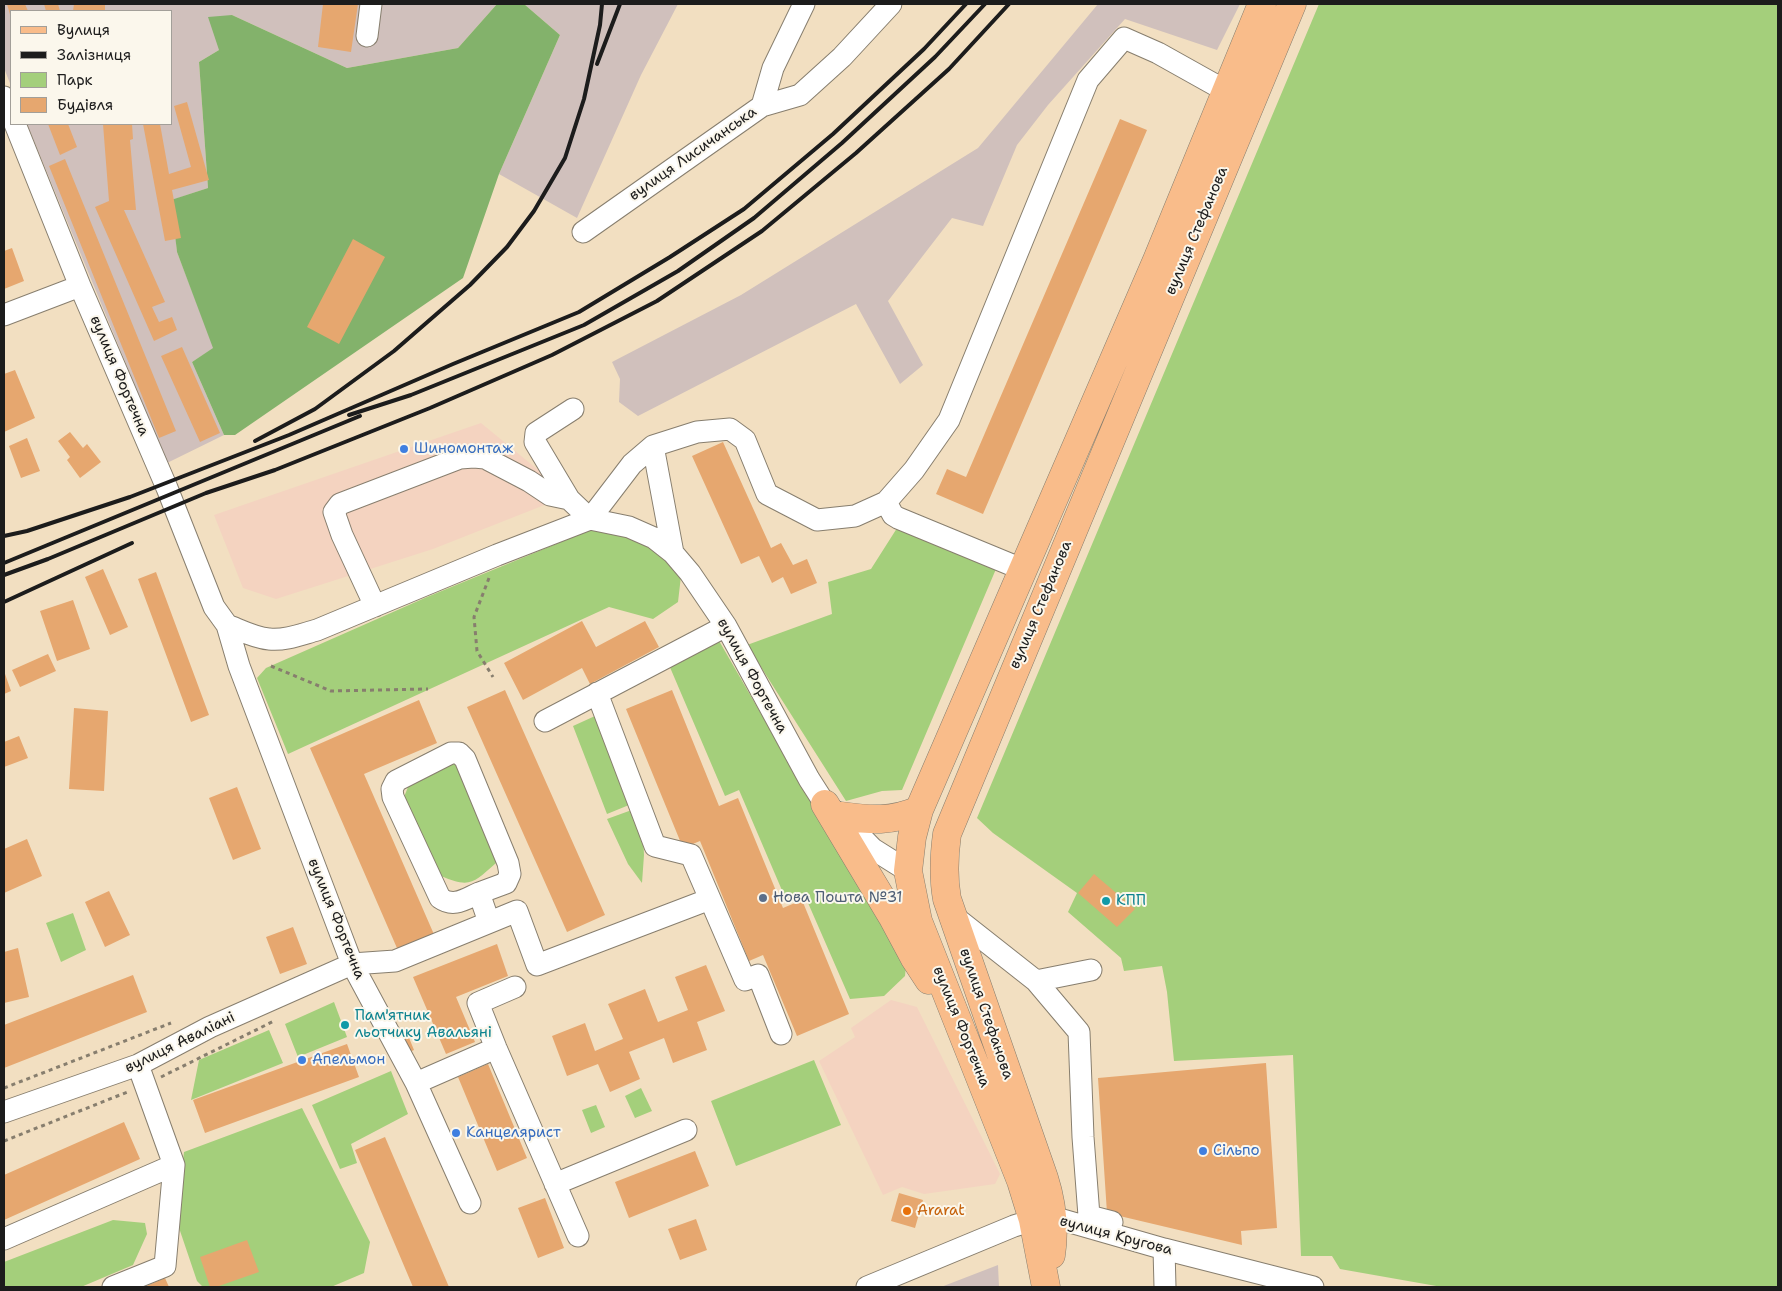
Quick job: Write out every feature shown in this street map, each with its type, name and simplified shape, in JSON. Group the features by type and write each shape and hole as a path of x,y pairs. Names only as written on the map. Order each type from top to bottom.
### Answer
{"main road":[{"name":"вулиця Стефанова","path":"908,871 912,837 919,810 1157,260 1262,4"},
{"name":"вулиця Стефанова","path":"1043,1219 1050,1196 951,914 944,884 944,858 947,834 1292,4"},
{"path":"833,810 878,820 902,818 919,810"},
{"path":"833,810 914,958 960,1024"},
{"path":"908,871 944,884"},
{"name":"вулиця Фортечна","path":"908,871 918,921 1021,1181 1043,1219"},
{"path":"1043,1219 1053,1242 1046,1284"}],"street":[{"path":"367,36 371,4"},
{"name":"вулиця Лисичанська","path":"583,232 762,106 773,68 804,4"},
{"path":"762,106 800,95 842,57 891,4"},
{"path":"228,625 245,633 269,640 288,638 317,630 497,555 590,519 632,464 653,446 698,432 730,429 745,440 767,494 817,520 855,516 886,502 914,470 948,420 1088,80 1124,38 1158,54 1226,92"},
{"path":"4,97 10,113"},
{"name":"вулиця Фортечна","path":"14,125 80,286 167,488 214,607 228,625 239,666 352,964 416,1083 470,1203"},
{"path":"4,315 80,286"},
{"path":"573,409 536,433 535,442 569,499 590,519"},
{"path":"653,446 673,553"},
{"path":"375,606 337,523 334,512 340,504 460,458 474,457 485,458 550,494 569,499"},
{"path":"886,502 893,515 898,518 1024,570"},
{"name":"вулиця Фортечна","path":"590,519 629,527 654,538 673,553 690,573 726,626 809,779 833,810 874,849 908,871"},
{"path":"546,721 726,626"},
{"path":"597,694 655,846 692,856 745,980 758,976 781,1034"},
{"path":"452,753 459,753 464,759 508,862 510,874 506,883 479,893 453,904 440,898 393,797 392,789 396,781 452,753"},
{"path":"479,893 489,922"},
{"path":"352,964 395,962 517,911 537,965 710,899"},
{"path":"951,914 1036,981 1079,1032 1083,1137 1089,1216 1236,1252 1251,1272"},
{"name":"вулиця Аваліані","path":"4,1112 138,1065 210,1027 352,964"},
{"path":"1036,981 1091,970"},
{"path":"515,987 478,1003 578,1236"},
{"path":"416,1083 496,1048"},
{"path":"112,1287 165,1266 174,1165 138,1065"},
{"path":"555,1184 686,1130"},
{"path":"4,1239 174,1165"},
{"path":"868,1287 1043,1219"},
{"name":"вулиця Кругова","path":"1043,1219 1063,1220 1164,1249 1313,1287"},
{"path":"1164,1249 1165,1287"}],"path":[{"path":"493,677 477,651 474,617 497,555"},
{"path":"271,666 331,691 428,689"},
{"path":"4,1088 171,1023"}],"shaded area":[{"path":"4,4 497,4 458,48 347,68 232,15 219,50 199,62 208,188 172,200 177,252 214,348 192,362 224,435 167,463 27,125 172,125 172,10 10,10 10,83 4,68"},
{"path":"524,4 678,4 641,75 577,218 499,174 560,35"},
{"path":"1098,4 1240,4 1217,50 1125,19 1048,105 1017,145 983,226 952,218 888,301 923,365 900,384 856,304 638,416 619,402 620,379 612,362 741,295 978,148"},
{"path":"481,423 559,487 547,504 433,549 276,599 243,588 214,515"},
{"path":"891,1000 917,1007 1000,1174 995,1184 924,1194 902,1187 883,1195 819,1061 855,1037 851,1028"},
{"path":"998,1265 999,1287 941,1287"}],"green space":[{"path":"497,4 524,4 560,35 499,174 463,278 235,435 224,435 192,362 213,348 177,252 171,200 208,188 199,62 219,50 208,17 232,15 347,68 458,48"},
{"path":"1319,4 1778,4 1778,1287 1442,1287 1340,1269 1332,1256 1301,1256 1293,1055 1174,1061 1167,992 1162,966 1124,971 1121,958 1068,912 1077,893 993,833 977,818"},
{"path":"899,525 996,569 902,790 882,791 846,801 747,645 832,614 828,582 871,569"},
{"path":"595,528 648,542 681,576 678,602 653,619 609,607 288,754 257,678 266,668 427,597"},
{"path":"718,639 906,966 905,976 884,996 850,999 805,896 787,902 739,790 725,796 669,665"},
{"path":"595,716 629,805 607,814 573,726"},
{"path":"454,760 493,835 496,863 477,879 466,883 441,876 404,797 410,782"},
{"path":"640,807 644,855 642,883 628,864 607,819"},
{"path":"73,913 86,950 61,962 46,923"},
{"path":"334,1002 347,1037 298,1057 285,1024"},
{"path":"269,1030 283,1063 191,1100 199,1060"},
{"path":"814,1060 841,1125 736,1166 711,1101"},
{"path":"391,1071 408,1114 351,1144 357,1163 340,1169 312,1105"},
{"path":"641,1088 652,1111 635,1118 625,1096"},
{"path":"596,1105 605,1127 591,1133 582,1110"},
{"path":"302,1108 370,1242 364,1273 331,1287 203,1287 197,1281 176,1219 184,1152"},
{"path":"113,1220 145,1223 147,1234 133,1265 81,1287 4,1287 4,1262"}],"building":[{"path":"7,4 25,4 28,10 10,10 10,14"},
{"path":"44,4 58,4 60,10 46,10"},
{"path":"74,4 105,4 105,10 73,10"},
{"path":"323,4 358,4 351,52 318,47"},
{"path":"187,102 209,180 172,190 181,238 165,241 143,125 160,125 169,174 191,167 174,106"},
{"path":"1120,119 1147,130 983,514 936,494 947,469 966,477"},
{"path":"48,125 68,125 77,147 60,155"},
{"path":"103,125 132,125 133,139 130,140 136,210 124,210 165,302 152,307 159,322 172,317 177,330 154,341 95,207 109,201"},
{"path":"65,159 176,431 159,438 49,166"},
{"path":"353,239 385,257 339,344 307,327"},
{"path":"12,248 24,281 4,289 4,251"},
{"path":"182,347 220,433 200,442 161,356"},
{"path":"15,370 35,418 4,432 4,374"},
{"path":"70,432 83,448 87,444 101,462 80,478 67,460 70,457 58,441"},
{"path":"27,438 40,471 21,478 9,446"},
{"path":"723,442 771,548 781,543 793,565 807,559 817,583 791,594 783,577 772,583 759,556 741,564 692,456"},
{"path":"103,569 128,627 110,635 85,577"},
{"path":"156,572 209,715 191,722 138,579"},
{"path":"73,600 90,649 57,661 40,611"},
{"path":"582,621 596,647 645,621 659,647 590,684 582,668 523,700 504,663"},
{"path":"48,654 56,671 20,687 12,670"},
{"path":"4,671 11,691 4,694"},
{"path":"505,690 605,915 567,932 467,707"},
{"path":"672,690 719,806 738,798 783,908 802,900 849,1014 797,1036 763,955 749,961 700,841 683,848 626,709"},
{"path":"419,700 437,743 364,774 436,939 400,955 310,748"},
{"path":"74,708 108,711 104,791 69,789"},
{"path":"19,736 28,758 4,767 4,742"},
{"path":"237,787 261,849 233,860 209,798"},
{"path":"27,839 42,876 4,893 4,849"},
{"name":"КПП","path":"1094,874 1135,909 1117,927 1078,893"},
{"path":"109,891 130,935 105,947 85,902"},
{"path":"293,927 307,964 280,974 266,937"},
{"path":"497,944 508,976 456,997 475,1042 446,1054 413,977"},
{"path":"18,948 29,997 4,1003 4,952"},
{"path":"706,965 725,1011 697,1022 707,1050 673,1063 664,1038 629,1052 640,1079 610,1092 598,1064 567,1076 552,1036 585,1023 595,1051 623,1039 608,1004 645,989 658,1022 688,1010 675,977"},
{"path":"133,975 147,1012 4,1068 4,1025"},
{"path":"405,1028 414,1050 405,1054 395,1032"},
{"path":"347,1044 359,1077 205,1133 193,1100"},
{"path":"1266,1063 1277,1228 1241,1231 1242,1245 1107,1213 1098,1078"},
{"path":"488,1064 527,1158 497,1171 458,1077"},
{"path":"124,1122 140,1159 4,1220 4,1175"},
{"path":"385,1137 449,1287 413,1287 355,1150"},
{"path":"695,1151 709,1186 629,1218 615,1182"},
{"name":"Ararat","path":"899,1193 923,1200 915,1228 891,1221"},
{"path":"545,1198 564,1248 538,1258 518,1208"},
{"path":"696,1219 707,1250 680,1260 668,1229"},
{"path":"247,1240 259,1272 216,1287 210,1287 200,1257"},
{"path":"165,1278 169,1287 144,1287"}],"railway":[{"path":"255,441 315,409 394,351 470,285 507,247 534,211 565,158 584,99 600,25 602,4"},
{"path":"597,64 620,4"},
{"path":"4,536 27,531 130,497 289,435 579,312 670,257 744,209 833,134 924,49 966,4"},
{"path":"349,415 411,395 584,325 678,271 754,218 842,143 935,57 985,4"},
{"path":"4,575 48,559 206,493 275,470 430,408 552,355 657,301 762,231 856,153 949,69 1009,4"},
{"path":"4,563 360,416"},
{"path":"4,602 132,543"}],"place":[{"name":"Шиномонтаж","path":"404,449"},
{"name":"Нова Пошта №31","path":"763,898"},
{"name":"КПП","path":"1106,901"},
{"name":"Пам'ятник льотчику Авальяні","path":"345,1025"},
{"name":"Апельмон","path":"302,1060"},
{"name":"Канцелярист","path":"456,1133"},
{"name":"Сільпо","path":"1203,1151"},
{"name":"Ararat","path":"907,1211"}]}
